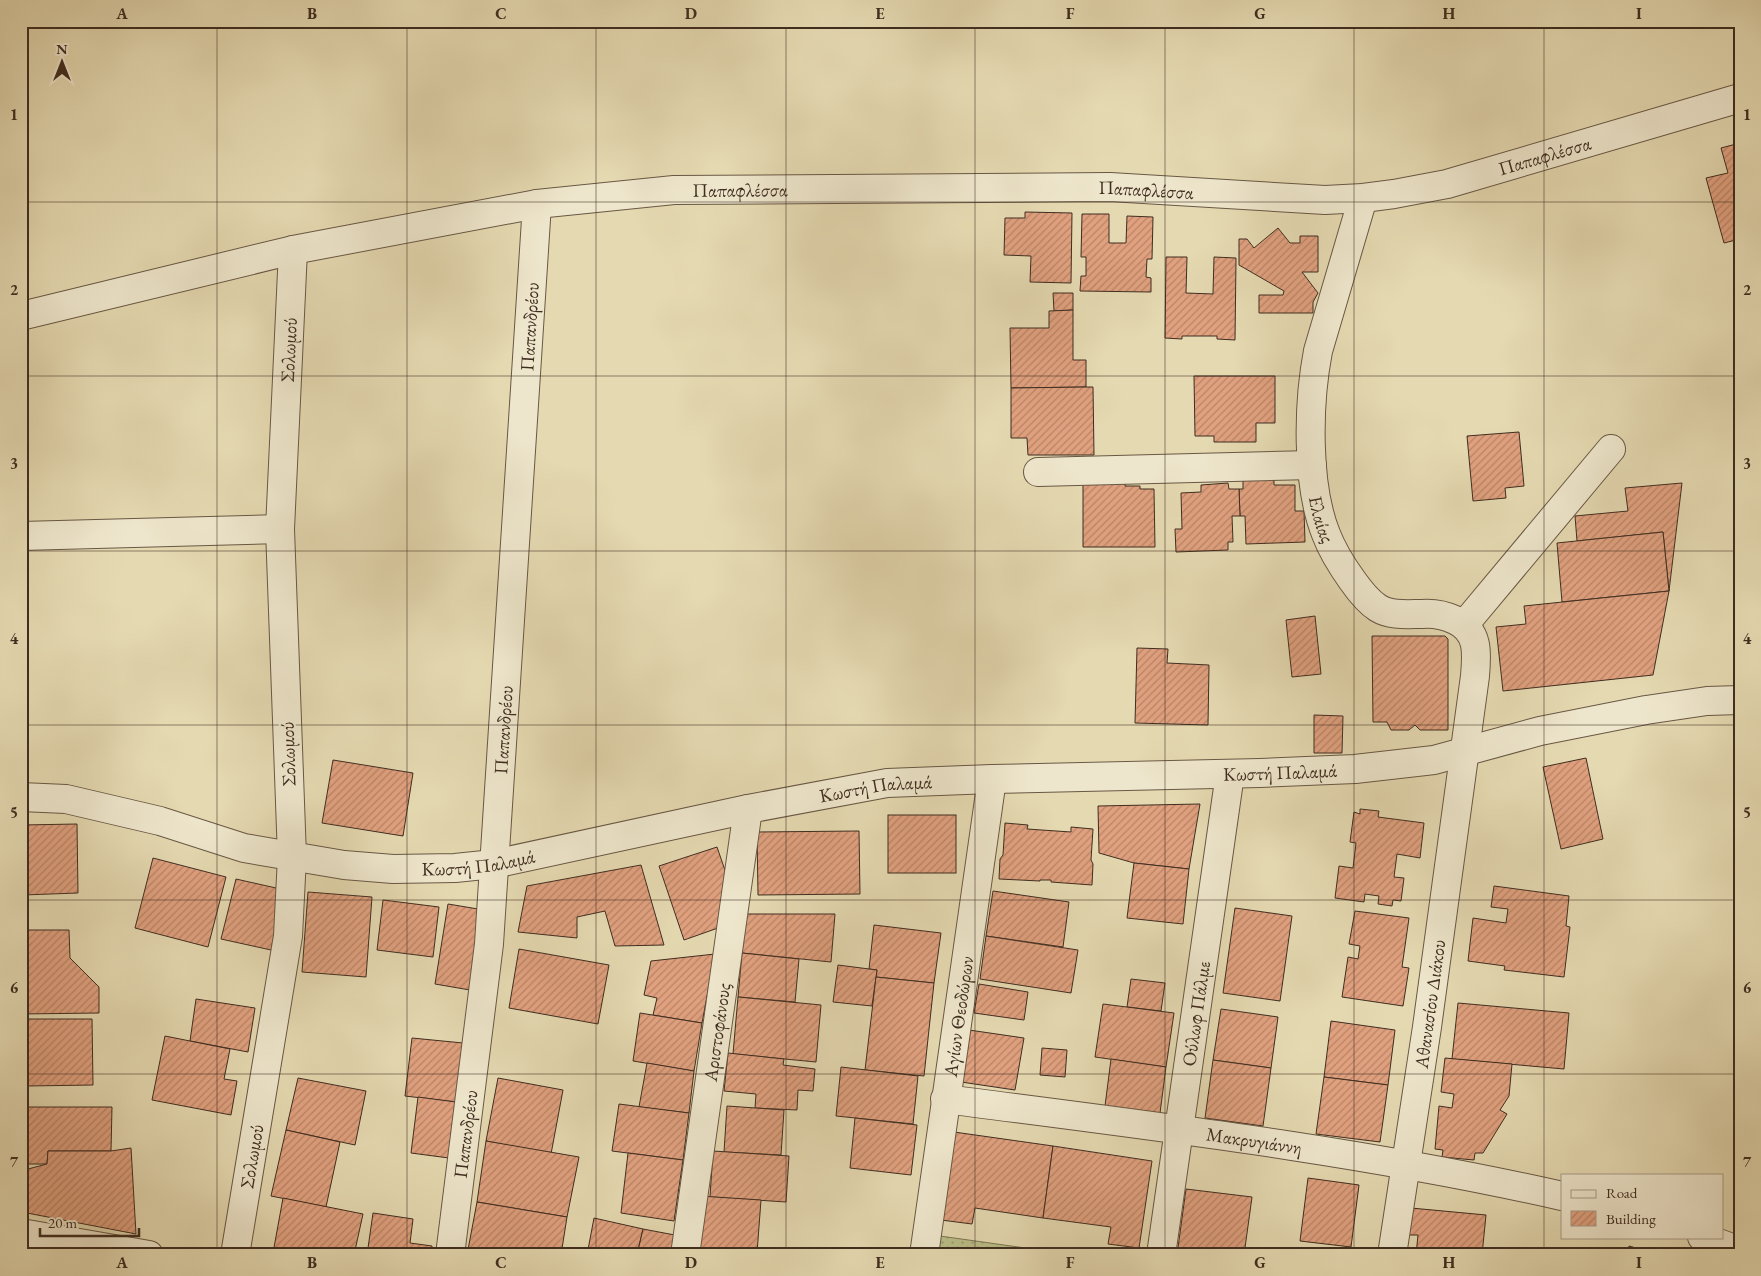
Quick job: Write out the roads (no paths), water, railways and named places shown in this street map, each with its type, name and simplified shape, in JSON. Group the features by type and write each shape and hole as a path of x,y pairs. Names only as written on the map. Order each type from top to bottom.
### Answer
{"street":[{"name":"Παπαφλέσσα","path":"21,316 292,250 537,204 674,190 988,187 1110,188 1325,200 1363,198 1422,190 1447,184 1740,98"},
{"name":"Ελαίας","path":"1363,198 1315,365 1311,402 1312,465 1318,503 1325,532 1346,572 1368,600 1378,608 1389,612 1439,615 1464,625"},
{"name":"Παπανδρέου","path":"450,1255 483,996 494,864 537,204"},
{"name":"Σολωμού","path":"235,1255 288,936 292,857 280,529 292,250"},
{"path":"1464,752 1476,668 1474,642 1471,632 1464,625 1611,449"},
{"path":"1038,472 1312,465"},
{"path":"21,536 280,529"},
{"name":"Κωστή Παλαμά","path":"21,797 66,799 160,821 244,848 292,857 344,865 393,869 455,868 494,864 748,809 887,783 1355,770 1434,760 1501,740 1655,708 1707,701 1740,700"},
{"name":"Αθανασίου Διάκου","path":"1392,1255 1427,1027 1464,752"},
{"name":"Ούλωφ Πάλμε","path":"1161,1255 1230,774"},
{"name":"Αγίων Θεοδώρων","path":"924,1255 992,779"},
{"name":"Αριστοφάνους","path":"685,1255 748,809"},
{"name":"Μακρυγιάννη","path":"945,1099 1179,1130 1406,1164 1561,1196"},
{"path":"21,1233 148,1255"},
{"path":"1705,1238 1740,1251"}]}
